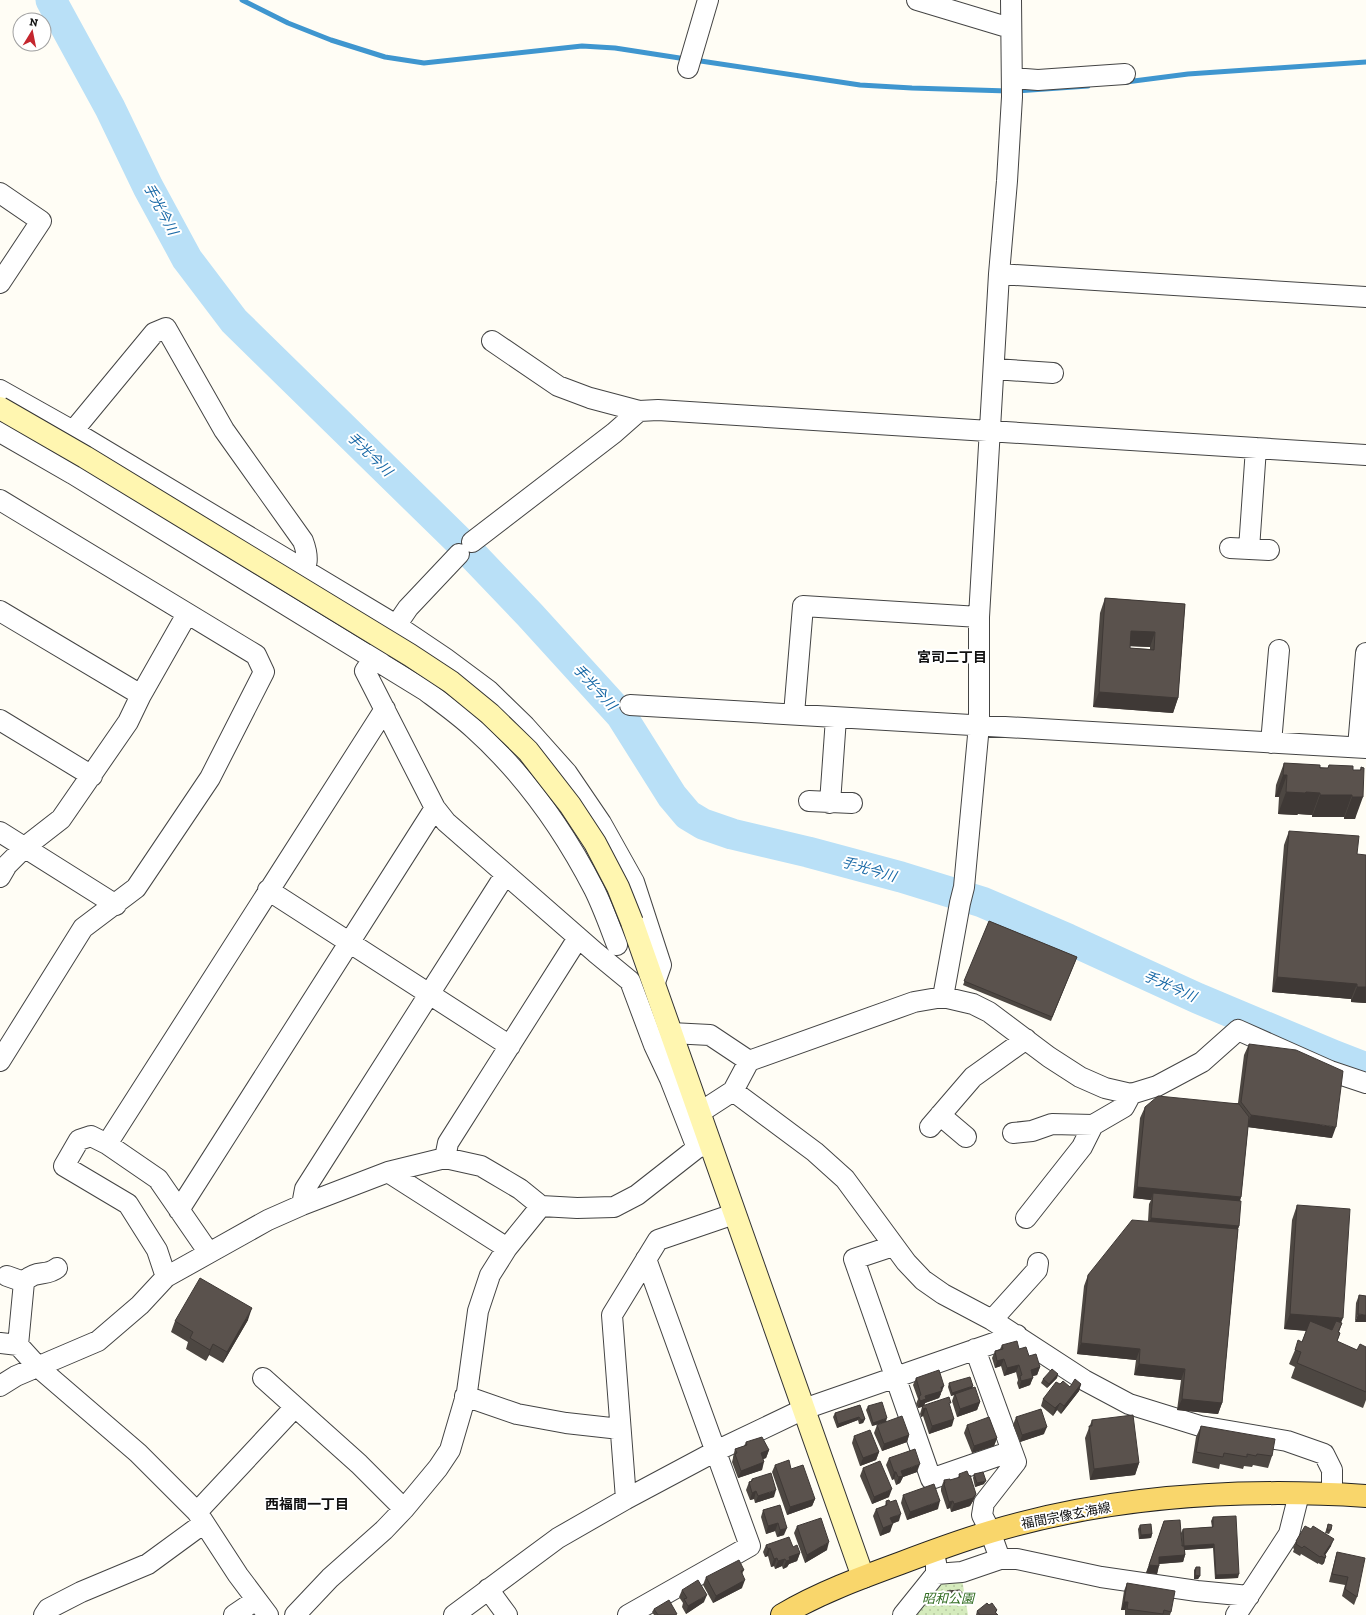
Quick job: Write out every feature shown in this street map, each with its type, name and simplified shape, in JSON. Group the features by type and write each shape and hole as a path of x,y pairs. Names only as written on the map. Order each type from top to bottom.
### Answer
{"main road":[{"name":"福間宗像玄海線","path":"782,1615 834,1589 935,1550 990,1532 1054,1516 1101,1507 1205,1496 1332,1494 1366,1496"}],"street":[{"path":"688,68 708,0"},
{"path":"917,0 1010,28"},
{"path":"942,997 962,895 979,725 979,617 999,274 1012,97 1010,28 1011,0"},
{"path":"1012,78 1038,80 1125,74"},
{"path":"0,193 41,221 0,283"},
{"path":"999,274 1366,298"},
{"path":"73,431 154,332 166,328 224,430 303,540 308,554 306,571 287,605"},
{"path":"492,341 558,386 590,398 639,411 658,410 1366,455"},
{"path":"994,369 1053,373"},
{"path":"0,390 73,431 396,625 445,658 488,690 526,726 567,773 601,823 634,882 661,965 654,985"},
{"path":"0,408 85,457 390,643 457,686 490,714 528,751 570,805 595,843 618,887 635,930 698,1113 703,1146"},
{"path":"639,411 614,433 465,548 408,608 365,671 435,808 446,822 505,875 630,981 654,1045 734,1214 863,1577"},
{"path":"0,432 73,474 374,658 426,691 474,728 518,773 549,813 575,853 595,890 618,945"},
{"path":"1249,549 1256,448"},
{"path":"0,500 187,614 256,654 264,672 210,778 136,888 116,905 83,928 0,1061"},
{"path":"794,714 803,606 979,617"},
{"path":"0,611 141,695"},
{"path":"0,877 7,865 25,847 61,819 92,776 128,722 141,695 187,614"},
{"path":"1272,743 1279,650"},
{"path":"630,705 1362,748 1366,653"},
{"path":"107,1144 385,709"},
{"path":"830,802 836,718"},
{"path":"0,720 92,776"},
{"path":"809,802 852,803"},
{"path":"180,1210 435,808"},
{"path":"0,832 116,905"},
{"path":"302,1205 305,1189 505,875"},
{"path":"268,890 510,1046"},
{"path":"596,953 618,945 635,930"},
{"path":"445,1158 448,1143 578,938"},
{"path":"698,1113 733,1091 748,1060 914,1002 942,997 973,1004 984,1010 1049,1057 1080,1077 1105,1088 1130,1094 1157,1086 1202,1062 1238,1030 1330,1071 1366,1083"},
{"path":"671,1033 710,1035 748,1060"},
{"path":"966,1137 935,1121 973,1077 1026,1039"},
{"path":"733,1091 815,1152 844,1179 893,1246 923,1280 943,1294 992,1320 1084,1380 1129,1404 1200,1426 1287,1441 1324,1454 1332,1470 1332,1494"},
{"path":"1014,1133 1032,1131 1052,1124 1093,1125 1124,1107 1130,1094"},
{"path":"1026,1218 1082,1147 1093,1125"},
{"path":"166,1277 156,1250 128,1204 64,1166 79,1140 91,1136 107,1144 158,1179 209,1253"},
{"path":"0,1386 16,1376 98,1341 140,1305 166,1277 268,1220 302,1205 388,1172 445,1158 481,1166 520,1189 541,1206 577,1208 614,1207 637,1195 703,1146"},
{"path":"388,1172 507,1248"},
{"path":"295,1615 330,1578 384,1530 404,1509 438,1468 450,1450 465,1396 478,1311 490,1275 507,1248 541,1206"},
{"path":"626,1499 612,1315 658,1240 734,1214"},
{"path":"893,1246 854,1259 931,1479 1012,1451"},
{"path":"628,1615 750,1546 646,1259"},
{"path":"992,1320 1038,1270 1038,1263"},
{"path":"57,1268 53,1271 16,1279 9,1344 138,1453 200,1518 262,1608 234,1615"},
{"path":"454,1615 558,1538 626,1499 716,1451 804,1409 1016,1335"},
{"path":"975,1349 1016,1462 984,1503 982,1515 1000,1558"},
{"path":"263,1378 359,1464 404,1509"},
{"path":"465,1396 517,1414 566,1424 620,1429"},
{"path":"44,1615 48,1609 81,1592 148,1564 200,1518 295,1407"},
{"path":"1236,1615 1289,1534 1299,1494"},
{"path":"904,1615 936,1574 935,1550"},
{"path":"936,1574 962,1572 1000,1558 1017,1559 1048,1564 1101,1578 1197,1591 1249,1596"},
{"path":"488,1589 507,1615"}],"green space":[{"name":"昭和公園","path":"962,1579 968,1615 914,1615 940,1581"}],"building":[{"path":"1105,598 1185,604 1178,698 1099,692","holes":["1131,631 1155,632 1154,650 1130,648"]},
{"path":"1284,763 1320,765 1320,768 1328,768 1329,765 1353,766 1353,770 1361,770 1361,767 1364,768 1363,797 1352,797 1352,795 1320,795 1320,793 1306,792 1286,792 1287,775 1283,775"},
{"path":"1289,831 1359,836 1357,854 1366,855 1366,987 1357,987 1357,984 1277,977"},
{"path":"989,921 1077,957 1052,1017 964,981"},
{"path":"1249,1044 1296,1050 1343,1071 1336,1127 1251,1115 1241,1102"},
{"path":"1158,1096 1239,1104 1249,1117 1241,1197 1137,1187 1145,1107"},
{"path":"1153,1193 1241,1201 1239,1226 1151,1218"},
{"path":"1297,1205 1350,1209 1343,1318 1290,1314"},
{"path":"1132,1220 1238,1229 1222,1403 1182,1399 1185,1369 1139,1364 1140,1349 1081,1343 1088,1275"},
{"path":"200,1278 252,1308 227,1352 213,1344 210,1350 190,1338 193,1332 175,1321"},
{"path":"1359,1295 1366,1296 1366,1315 1358,1314"},
{"path":"1310,1321 1332,1330 1336,1321 1342,1323 1338,1332 1340,1333 1337,1341 1357,1350 1360,1344 1366,1347 1366,1392 1297,1363 1301,1352 1295,1350 1298,1340 1302,1342"},
{"path":"1017,1341 1019,1349 1026,1347 1029,1356 1036,1354 1040,1367 1031,1370 1033,1378 1021,1381 1020,1376 1022,1375 1019,1365 1007,1368 1004,1359 997,1361 995,1351 1003,1349 1002,1345"},
{"path":"1052,1369 1058,1374 1049,1384 1043,1379"},
{"path":"939,1370 944,1386 941,1387 942,1391 925,1396 926,1399 920,1401 919,1396 921,1395 916,1378"},
{"path":"970,1377 973,1386 952,1393 949,1383"},
{"path":"1075,1379 1081,1384 1064,1406 1060,1403 1055,1408 1043,1399 1056,1382 1060,1384 1063,1381 1070,1387"},
{"path":"975,1387 980,1402 960,1409 955,1394"},
{"path":"949,1397 951,1403 949,1403 954,1419 932,1426 926,1408 923,1409 922,1406"},
{"path":"882,1402 887,1418 873,1423 868,1406"},
{"path":"860,1405 865,1419 861,1420 859,1417 838,1424 835,1413"},
{"path":"1041,1409 1047,1427 1022,1435 1016,1417"},
{"path":"1133,1415 1139,1463 1094,1469 1089,1426 1092,1426 1092,1420"},
{"path":"902,1416 909,1435 884,1444 877,1425"},
{"path":"989,1417 997,1438 974,1446 967,1425"},
{"path":"1201,1426 1275,1439 1272,1456 1257,1454 1256,1456 1247,1454 1247,1457 1224,1453 1223,1457 1196,1452"},
{"path":"870,1430 879,1452 863,1458 854,1436"},
{"path":"762,1437 769,1450 761,1453 764,1462 741,1471 735,1454 737,1453 735,1449 747,1445 746,1442"},
{"path":"915,1449 920,1464 901,1471 903,1476 898,1477 896,1472 894,1472 889,1458"},
{"path":"789,1460 791,1469 803,1465 815,1499 790,1507 775,1465"},
{"path":"880,1461 892,1489 874,1497 863,1468"},
{"path":"967,1471 969,1476 970,1475 976,1494 973,1498 954,1504 953,1501 949,1502 944,1480 960,1477 959,1474"},
{"path":"983,1472 986,1481 977,1483 974,1474"},
{"path":"771,1473 776,1490 758,1496 756,1491 752,1493 749,1482 752,1481 752,1479"},
{"path":"934,1484 940,1501 910,1512 903,1495"},
{"path":"889,1500 890,1502 896,1500 901,1514 890,1518 893,1524 883,1528 876,1509 887,1505 886,1501"},
{"path":"780,1505 787,1528 780,1530 778,1523 768,1526 763,1510"},
{"path":"1236,1516 1239,1574 1216,1575 1214,1544 1184,1546 1183,1529 1213,1527 1213,1517"},
{"path":"821,1518 829,1542 807,1555 797,1526"},
{"path":"1180,1520 1182,1546 1184,1546 1185,1555 1159,1557 1159,1566 1149,1565 1164,1521"},
{"path":"1151,1524 1152,1534 1141,1535 1140,1525"},
{"path":"1328,1524 1332,1525 1331,1530 1327,1530"},
{"path":"1305,1526 1311,1529 1313,1526 1334,1539 1324,1554 1326,1556 1325,1558 1320,1557 1304,1546 1302,1548 1296,1544 1296,1541"},
{"path":"789,1537 793,1547 797,1545 800,1553 789,1557 790,1560 786,1561 785,1559 778,1561 777,1558 774,1559 770,1548 768,1549 766,1545"},
{"path":"1337,1552 1365,1558 1357,1597 1345,1589 1348,1577 1332,1574"},
{"path":"739,1560 744,1570 741,1571 745,1580 716,1596 706,1577"},
{"path":"1196,1567 1200,1567 1200,1576 1195,1575"},
{"path":"698,1580 707,1595 688,1606 684,1599 687,1598 682,1590"},
{"path":"1127,1583 1175,1591 1171,1612 1164,1610 1163,1614 1127,1609 1128,1602 1124,1602"},
{"path":"960,1590 962,1594 947,1595 947,1591"},
{"path":"669,1600 677,1614 658,1615 654,1609"},
{"path":"987,1603 989,1605 992,1603 997,1610 995,1612 998,1615 980,1615 977,1611"}],"waterway":[{"name":"手光今川","path":"51,0 110,108 148,187 187,259 234,321 465,547 530,615 621,715 672,796 688,815 703,824 732,834 808,852 901,877 982,902 1068,939 1197,998 1366,1068"},
{"path":"242,0 288,23 331,40 385,57 424,63 582,46 615,48 686,59"},
{"path":"694,60 860,85 1008,91"},
{"path":"1126,82 1188,74 1366,62"},
{"path":"1016,91 1088,86"}],"district":[{"name":"宮司二丁目","path":"952,657"},
{"name":"西福間一丁目","path":"307,1504"}]}
